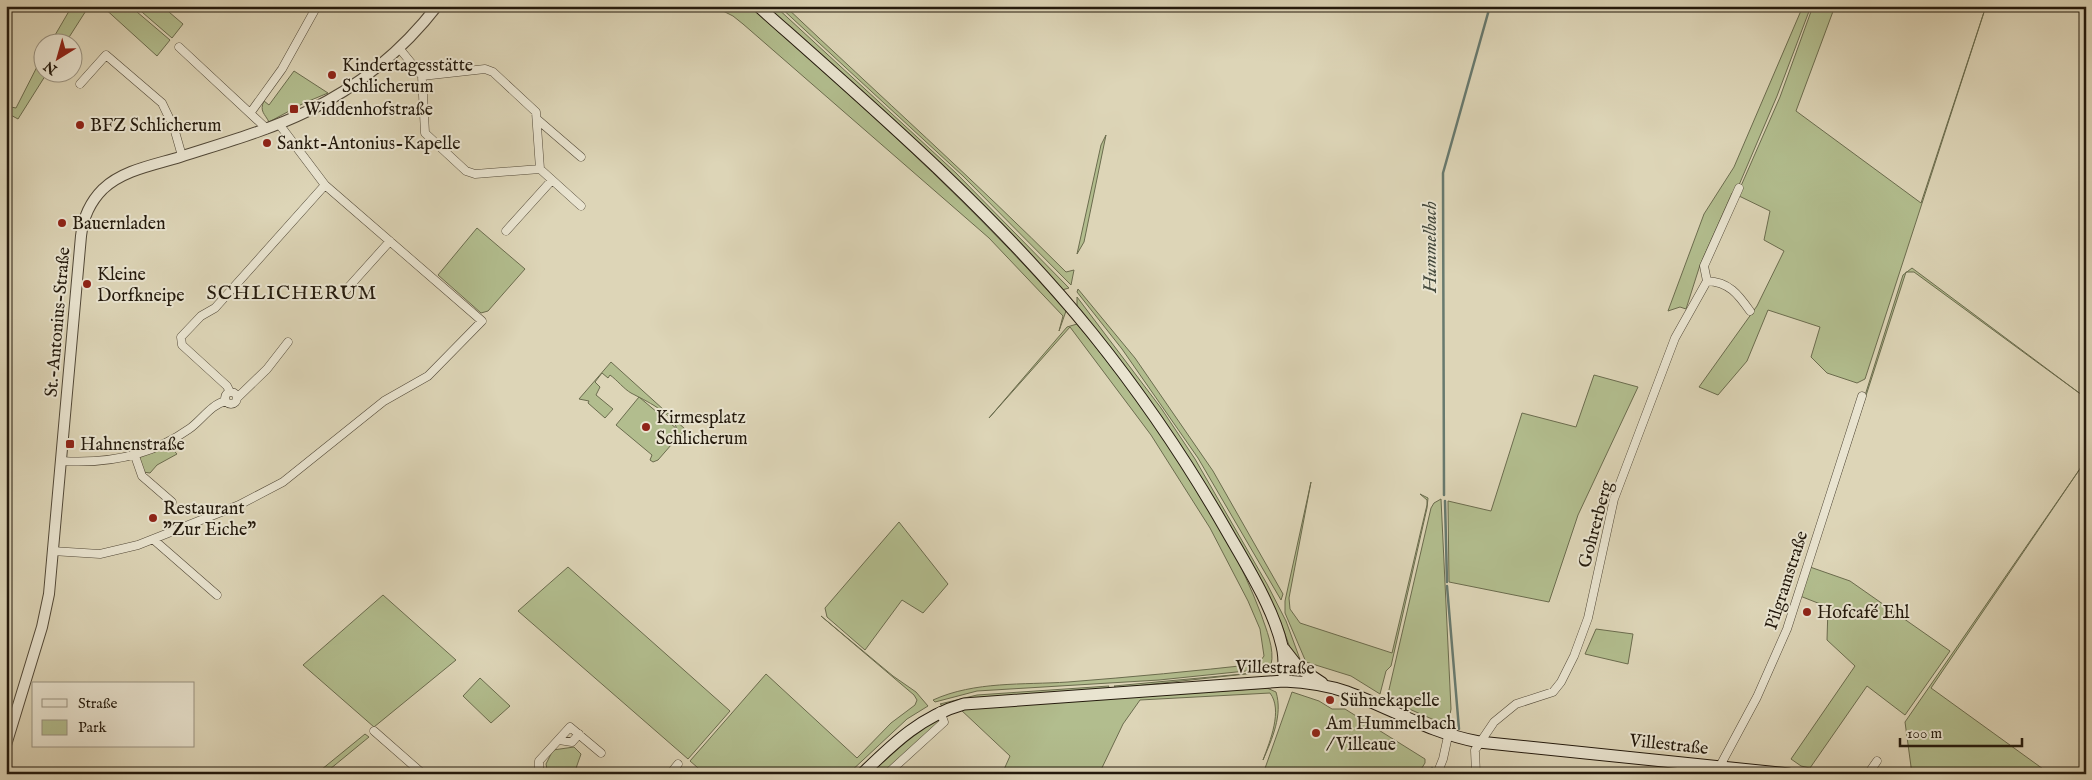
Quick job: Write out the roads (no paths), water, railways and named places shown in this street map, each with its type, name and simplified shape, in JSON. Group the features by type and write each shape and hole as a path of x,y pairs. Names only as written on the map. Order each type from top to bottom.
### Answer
{"main road":[{"path":"758,6 885,120 975,206 1036,269 1092,332 1153,414 1208,499 1252,577 1269,611 1282,646 1298,667 1328,686"},
{"path":"1282,646 1284,681"},
{"name":"Villestraße","path":"862,774 908,731 940,711 980,701 1284,681 1328,686 1347,692 1448,736 1479,742 1702,769 1789,774"}],"street":[{"path":"251,112 282,69 317,6"},
{"name":"St.-Antonius-Straße","path":"6,744 44,616 61,461 80,236 85,217 96,198 115,180 130,173 267,129 310,110 342,92 399,48 437,6"},
{"path":"179,47 251,112 267,129"},
{"path":"399,48 422,76 424,132 466,171 474,174 540,170 581,206"},
{"path":"80,84 106,55 162,103 174,128 182,156"},
{"path":"422,76 488,69 534,108 538,120 540,170"},
{"path":"538,120 581,157"},
{"path":"52,551 100,554 154,540 239,505 284,482 384,401 428,376 482,321 324,185 279,124"},
{"path":"506,231 552,180"},
{"path":"237,398 235,393 230,392 227,386 182,345 181,337 201,316 215,308 324,185"},
{"name":"Gohrerberg","path":"1479,742 1494,722 1509,709 1516,704 1553,692 1566,673 1588,618 1614,500 1675,338 1707,281 1704,266 1738,188"},
{"path":"346,290 390,241"},
{"path":"1707,281 1715,281 1733,289 1750,311"},
{"path":"61,461 92,462 135,456 180,435 218,404 226,401 232,404 267,369 288,342"},
{"path":"226,401 225,396 230,392"},
{"name":"Pilgramstraße","path":"1726,769 1787,629 1862,396"},
{"path":"135,456 142,476 172,502"},
{"path":"154,540 217,595"},
{"path":"887,774 944,722 940,711"},
{"path":"542,774 539,768 539,761 570,727 600,753"},
{"path":"374,731 422,774"},
{"path":"559,740 572,742 579,734"},
{"path":"1437,774 1444,759 1448,736"},
{"path":"1476,774 1475,750 1479,742"},
{"path":"1868,774 1877,761"},
{"path":"670,774 678,764"}],"waterway":[{"name":"Hummelbach","path":"1444,495 1443,173 1490,6"},
{"name":"Hummelbach","path":"1445,501 1447,582"},
{"name":"Hummelbach","path":"1447,586 1459,729"},
{"name":"Hummelbach","path":"1427,774 1432,768"}],"place":[{"name":"Kindertagesstätte Schlicherum","path":"332,75"},
{"name":"Widdenhofstraße","path":"294,109"},
{"name":"BFZ Schlicherum","path":"80,125"},
{"name":"Sankt-Antonius-Kapelle","path":"267,143"},
{"name":"Bauernladen","path":"62,223"},
{"name":"Kleine Dorfkneipe","path":"87,284"},
{"name":"Kirmesplatz Schlicherum","path":"646,427"},
{"name":"Hahnenstraße","path":"70,444"},
{"name":"Restaurant \"Zur Eiche\"","path":"153,518"},
{"name":"Hofcafé Ehl","path":"1807,612"},
{"name":"Sühnekapelle","path":"1330,700"},
{"name":"Am Hummelbach / Villeaue","path":"1316,733"}],"district":[{"name":"SCHLICHERUM","path":"292,292"}]}
